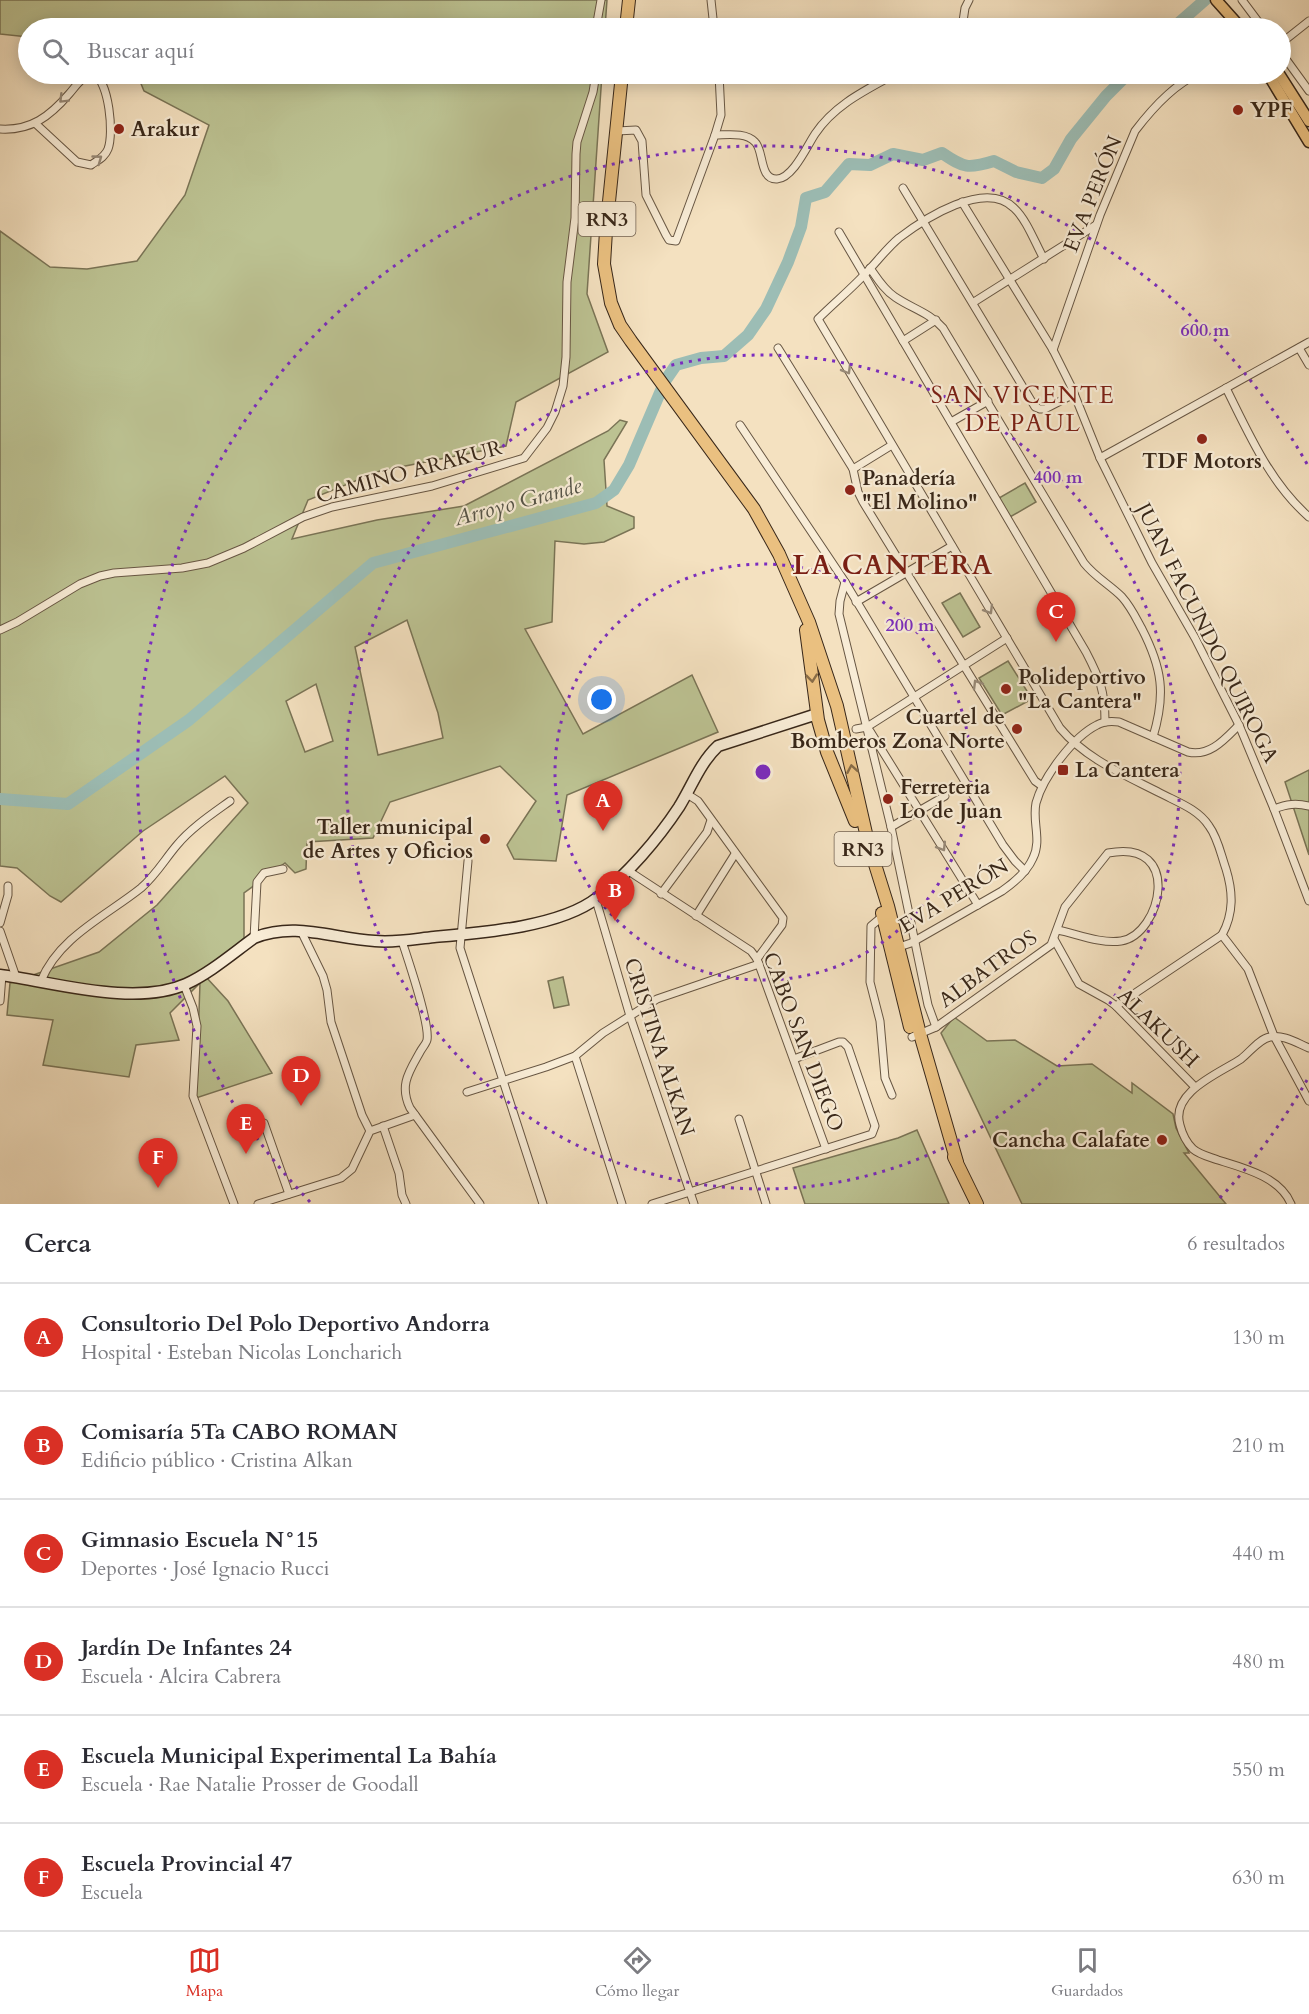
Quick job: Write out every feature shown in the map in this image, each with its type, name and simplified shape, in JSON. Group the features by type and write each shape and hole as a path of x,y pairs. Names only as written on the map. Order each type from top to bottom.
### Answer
{"highway":[{"path":"627,18 629,0"},
{"name":"RN3","path":"621,84 604,247 606,280 615,314 642,357 686,414 764,524 809,622 842,723 868,842 883,887 916,1036 957,1161 977,1204"},
{"name":"RN3","path":"801,605 816,712 822,734 855,821 883,916 895,948"},
{"path":"816,712 824,704 837,706"},
{"path":"827,752 838,753 847,744"}],"main road":[{"path":"1218,2 1232,18"},
{"path":"1276,84 1307,125"},
{"path":"1284,84 1307,125 1309,142"}],"street":[{"path":"598,18 601,0"},
{"path":"711,0 713,18"},
{"path":"964,18 969,0"},
{"path":"1242,0 1256,18"},
{"path":"1291,36 1309,21"},
{"path":"1291,65 1309,91"},
{"path":"0,129 36,124 68,95 76,84"},
{"path":"36,124 78,162 91,165 104,157 110,142 109,110 104,84"},
{"name":"CAMINO ARAKUR","path":"0,630 80,584 100,576 182,568 208,563 244,548 303,517 332,507 432,486 524,458 547,428 563,386 567,357 567,282 574,218 577,142 594,84"},
{"path":"617,131 636,130 639,133 642,141 646,195 666,235 673,241 678,239 721,115 719,84"},
{"path":"715,135 741,136 755,142 760,150 767,174 777,179 790,172 831,114 840,106 878,84"},
{"name":"EVA PERÓN","path":"1053,350 1096,225 1135,131 1182,84"},
{"path":"903,188 974,302 1035,407 1040,410 1045,409 1074,394"},
{"path":"1044,259 1014,207 992,198 982,197 962,202 900,237 864,276 818,319 1060,728 1073,744 1097,760 1189,807 1211,827 1232,893 1229,922 1222,935 1116,1006"},
{"name":"JUAN FACUNDO QUIROGA","path":"962,202 1053,350 1101,458 1152,563 1179,607 1239,725 1309,901"},
{"path":"974,302 1096,225"},
{"path":"839,232 1086,652 1103,688 1105,722 1119,722 1197,754 1216,747 1239,725"},
{"path":"870,268 894,296 936,320 943,328 1084,563 1091,572 1124,599 1133,611 1153,651 1160,672 1162,693 1160,716 1153,737"},
{"path":"903,341 936,320"},
{"path":"1101,458 1309,342"},
{"path":"778,348 853,469 858,492 863,502 1035,781 1042,786"},
{"path":"1299,348 1309,365"},
{"path":"1226,388 1271,473 1291,499 1309,517"},
{"path":"951,422 988,400"},
{"path":"740,425 845,582 1003,845 1025,871"},
{"path":"853,469 892,445"},
{"path":"856,602 952,546"},
{"path":"845,582 839,614 891,827 928,1005 936,1027"},
{"path":"842,723 856,729 867,727 1006,638"},
{"path":"0,1001 1,975 139,995 162,992 195,980 254,938 264,934 323,932 377,942 493,932 581,909 596,900 627,870 658,834 687,794 709,754 718,746 802,720 816,712"},
{"path":"802,720 822,734"},
{"name":"EVA PERÓN","path":"895,948 915,941 1014,883 1034,858 1038,845 1036,805 1042,786 1073,744 1085,733 1105,722"},
{"path":"867,727 881,746 978,905"},
{"path":"847,744 856,729"},
{"path":"467,1092 575,1056 603,1034 665,995 758,962 784,922 698,801 687,794"},
{"path":"891,827 945,796"},
{"path":"41,981 56,955 90,925 142,887 158,871 186,835 230,801"},
{"path":"1274,809 1299,803 1309,806"},
{"path":"661,894 706,832 711,820"},
{"name":"ALBATROS","path":"916,1036 936,1027 1045,951 1054,939 1065,907 1107,853 1118,851 1137,853 1152,862 1158,879 1158,897 1153,911 1139,932 1121,941 1110,941 1058,930"},
{"path":"696,916 735,854"},
{"path":"468,861 460,948 543,1204"},
{"path":"254,938 257,882 264,873 283,869"},
{"name":"CABO SAN DIEGO","path":"627,870 751,951 758,962 826,1149"},
{"path":"0,923 8,895 8,886"},
{"name":"CRISTINA ALKAN","path":"596,900 630,1016 694,1204"},
{"path":"883,916 871,926 870,982 880,1021 885,1078 892,1095"},
{"path":"0,931 16,977"},
{"path":"301,931 325,983 331,1022 362,1115 370,1131"},
{"path":"1222,935 1248,969 1274,1036 1309,1101"},
{"name":"ALAKUSH","path":"1054,939 1079,984 1116,1006 1195,1087"},
{"path":"402,940 425,1020 427,1039 405,1078 406,1100 480,1204"},
{"path":"184,985 197,1026 193,1096 234,1204"},
{"path":"1291,1204 1286,1194 1267,1178 1204,1155 1194,1149 1179,1124 1178,1114 1185,1098 1195,1087 1239,1060 1266,1037 1283,1037 1309,1048"},
{"path":"652,1204 872,1134 875,1126 848,1047 843,1042 794,1059"},
{"path":"575,1056 622,1204"},
{"path":"258,1204 341,1178 348,1173 370,1131 415,1115"},
{"path":"739,1119 766,1204"},
{"path":"264,1123 289,1194"},
{"path":"383,1126 399,1173 402,1195 406,1204"}],"green space":[{"path":"0,0 607,0 606,18 18,18 18,36 0,34"},
{"path":"141,84 601,84 587,294 608,352 516,402 506,446 380,471 308,500 292,539 377,520 464,506 608,431 620,420 627,422 604,460 607,506 634,517 634,528 604,542 584,544 555,541 552,622 525,629 583,734 692,675 718,732 567,795 556,861 514,859 507,845 536,801 500,766 390,802 373,838 307,842 306,869 295,873 285,863 244,893 244,938 206,977 228,1001 272,1073 196,1098 200,983 170,1013 179,1040 136,1045 129,1077 43,1065 53,1020 7,1015 10,983 99,952 157,905 248,803 225,776 143,831 61,902 50,896 17,868 0,866 0,231 50,267 87,269 137,261 185,195 209,125 144,91","holes":["407,620 438,713 443,738 378,755 355,647","316,684 333,741 305,752 286,701"]},
{"path":"1025,483 1036,502 1010,517 999,498"},
{"path":"960,593 980,627 963,637 942,603"},
{"name":"Polideportivo \"La Cantera\"","path":"1008,661 1032,699 1002,715 979,678"},
{"path":"1309,770 1309,855 1285,782"},
{"path":"563,977 569,1005 554,1008 548,981"},
{"path":"954,1017 987,1041 1015,1040 1057,1066 1092,1064 1132,1093 1132,1083 1173,1114 1176,1128 1189,1153 1184,1153 1226,1204 1022,1204 941,1033"},
{"path":"917,1130 949,1204 805,1204 793,1168 898,1138"}],"waterway":[{"name":"Arroyo Grande","path":"1184,18 1205,0"},
{"name":"Arroyo Grande","path":"0,799 68,804 189,720 373,563 596,503 614,490 629,465 665,381 676,365 701,358 724,356 748,335 766,309 788,262 801,227 806,198 825,192 849,164 870,165 893,154 923,160 942,153 966,166 994,161 1016,172 1042,178 1054,169 1071,139 1118,84"}],"place":[{"name":"YPF","path":"1238,110"},
{"name":"Arakur","path":"119,129"},
{"name":"TDF Motors","path":"1202,439"},
{"name":"Panadería \"El Molino\"","path":"850,490"},
{"name":"Gimnasio Escuela N°15","path":"1056,642"},
{"name":"Polideportivo \"La Cantera\"","path":"1006,689"},
{"name":"Cuartel de Bomberos Zona Norte","path":"1017,729"},
{"name":"La Cantera","path":"1063,770"},
{"name":"Ferreteria Lo de Juan","path":"888,799"},
{"name":"Consultorio Del Polo Deportivo Andorra","path":"603,831"},
{"name":"Taller municipal de Artes y Oficios","path":"485,839"},
{"name":"Comisaría 5Ta CABO ROMAN","path":"615,921"},
{"name":"Jardín De Infantes 24","path":"301,1106"},
{"name":"Cancha Calafate","path":"1162,1140"},
{"name":"Escuela Municipal Experimental La Bahía","path":"246,1154"},
{"name":"Escuela Provincial 47","path":"158,1188"}],"district":[{"name":"SAN VICENTE DE PAUL","path":"1023,409"},
{"name":"LA CANTERA","path":"893,565"}]}
